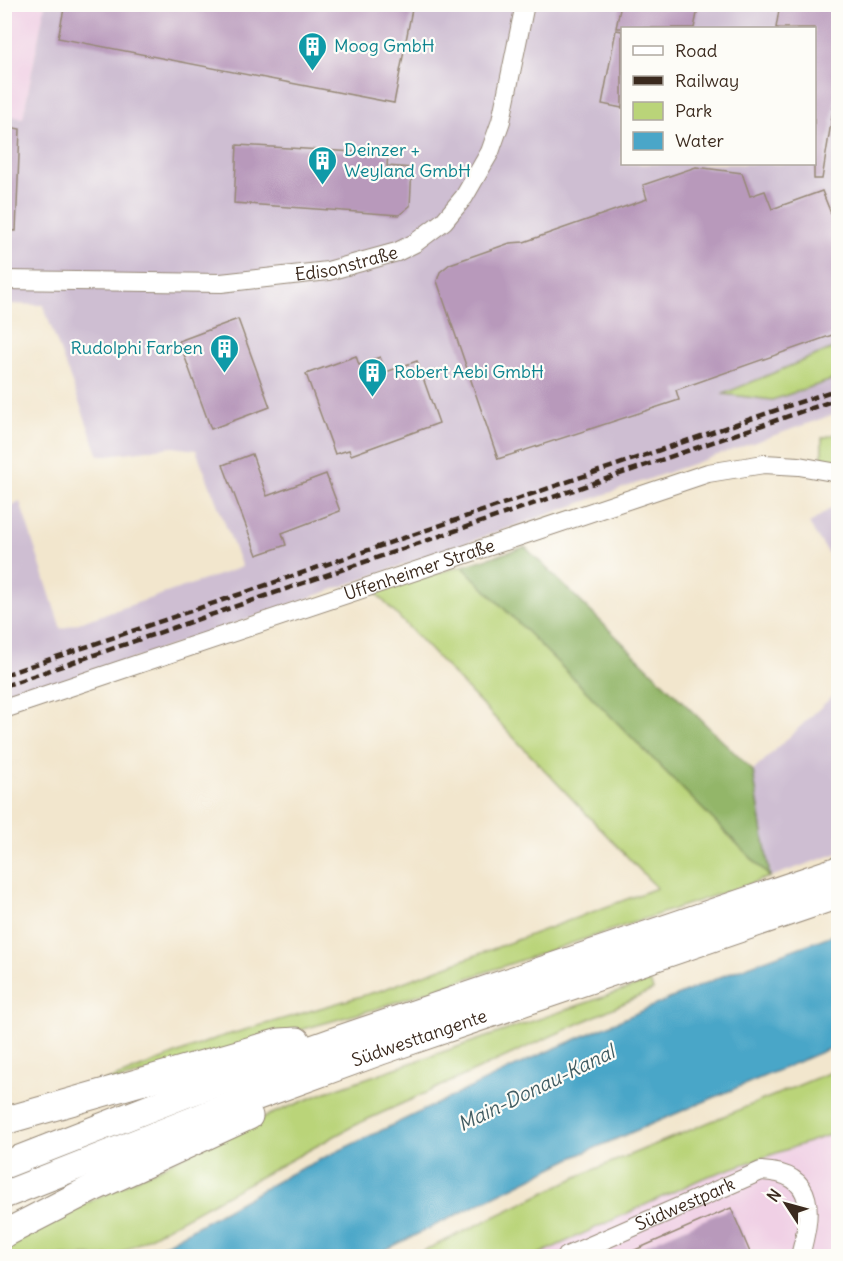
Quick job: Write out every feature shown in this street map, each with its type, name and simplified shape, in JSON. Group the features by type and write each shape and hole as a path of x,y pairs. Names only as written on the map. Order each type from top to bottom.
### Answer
{"highway":[{"name":"Südwesttangente","path":"4,1165 106,1124 343,1038 838,870"},
{"name":"Südwesttangente","path":"4,1195 214,1112 381,1051 838,895"},
{"path":"5,1121 280,1042 343,1038"},
{"path":"4,1234 89,1190 246,1118 381,1051"}],"street":[{"name":"Edisonstraße","path":"4,280 197,284 245,281 328,271 397,252 415,243 444,221 464,197 490,152 501,120 525,4"},
{"name":"Uffenheimer Straße","path":"4,709 708,472 764,464 800,466 838,473"},
{"name":"Südwestpark","path":"567,1257 761,1171 776,1171 795,1180 805,1191 808,1204 808,1225 800,1257"}],"shaded area":[{"path":"4,5 45,5 23,118 5,115"},
{"path":"45,5 838,5 838,346 725,394 772,400 838,378 838,413 5,704 5,508 20,502 61,629 242,567 196,450 173,447 99,456 43,305 5,304 4,115 23,118"},
{"path":"838,503 838,568 809,524"},
{"path":"838,691 838,853 770,877 753,771"},
{"path":"838,1132 838,1256 535,1256 703,1178"}],"green space":[{"path":"838,346 838,378 772,400 723,394"},
{"path":"838,433 838,462 822,458 822,438"},
{"path":"525,547 753,771 770,877 462,566"},
{"path":"462,566 770,877 375,1009 78,1092 217,1038 382,990 657,888 374,591"},
{"path":"650,981 653,990 355,1125 115,1256 5,1256 5,1243 259,1119 326,1092"},
{"path":"838,1069 838,1132 703,1178 535,1256 413,1256 581,1175"}],"water":[{"name":"Main-Donau-Kanal","path":"838,933 838,1045 576,1156 373,1256 144,1256 290,1174 537,1056 732,972"}],"building":[{"name":"Moog GmbH","path":"65,4 413,4 394,103 58,38"},
{"path":"621,4 699,4 694,27 616,28"},
{"path":"780,4 838,4 838,79 822,179 814,179 814,165 816,165 816,27 776,27"},
{"path":"616,30 621,31 621,108 602,104"},
{"path":"4,126 20,129 16,231 4,230"},
{"name":"Deinzer + Weyland GmbH","path":"237,145 388,154 387,166 412,168 410,206 399,215 234,203"},
{"path":"696,167 742,173 750,196 765,191 772,209 822,191 838,231 838,333 676,390 679,400 498,459 437,281 440,272 450,264 510,243 524,242 647,199 643,185"},
{"name":"Rudolphi Farben","path":"238,319 270,407 211,429 179,341"},
{"name":"Robert Aebi GmbH","path":"356,356 359,365 380,357 386,372 417,361 439,423 351,455 349,450 335,454 306,374"},
{"path":"252,454 267,496 326,474 340,511 282,533 286,545 257,555 223,465"},
{"path":"731,1208 752,1257 619,1257"}],"railway":[{"path":"4,675 838,389"},
{"path":"4,686 838,399"}],"place":[{"name":"Moog GmbH","path":"313,72"},
{"name":"Deinzer + Weyland GmbH","path":"323,186"},
{"name":"Rudolphi Farben","path":"224,374"},
{"name":"Robert Aebi GmbH","path":"373,398"}]}
